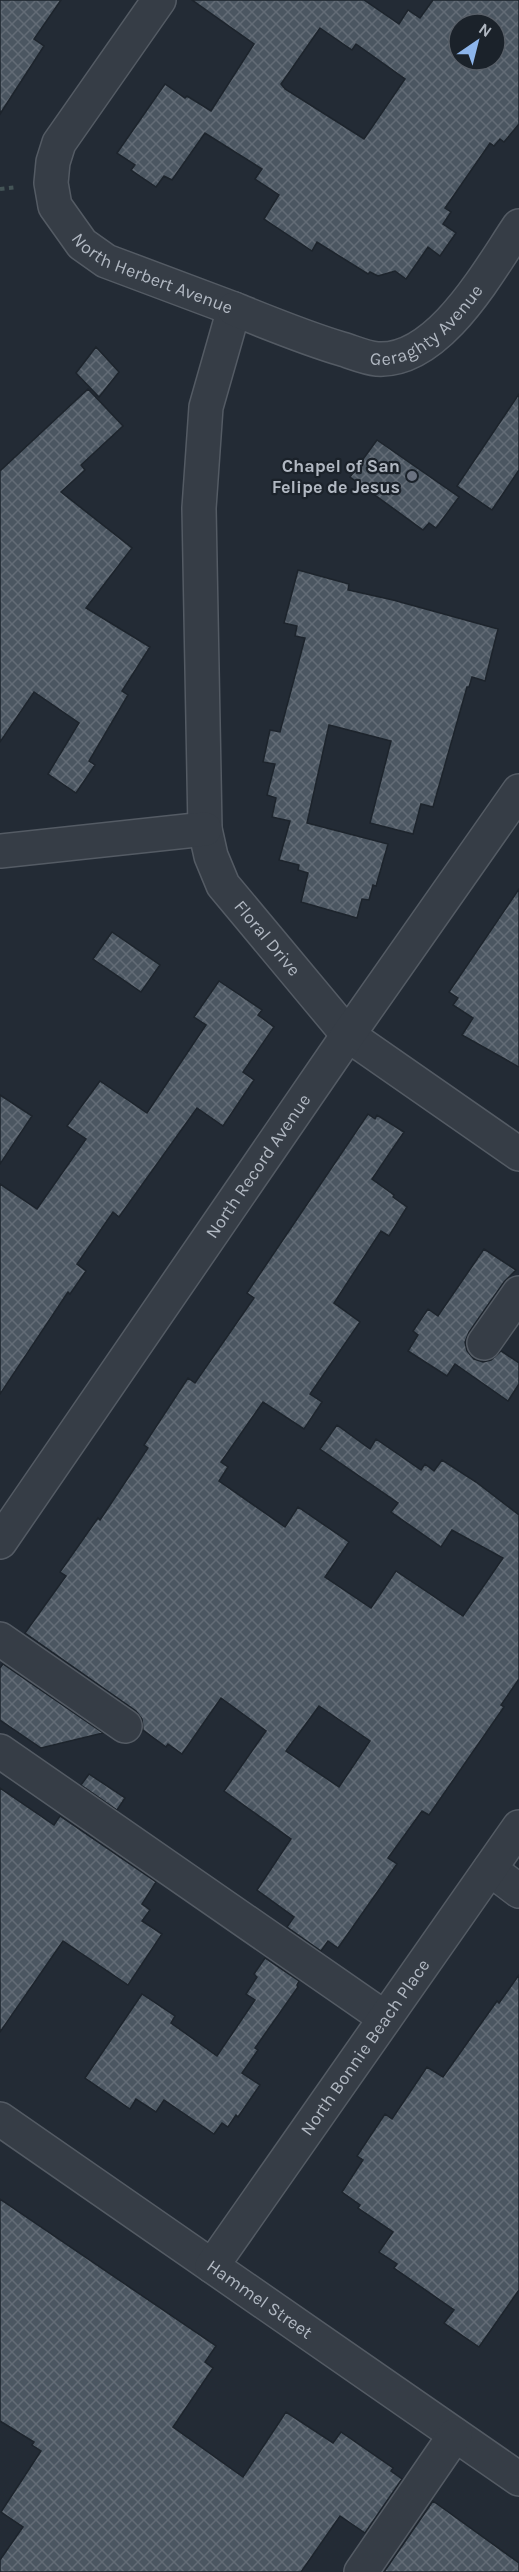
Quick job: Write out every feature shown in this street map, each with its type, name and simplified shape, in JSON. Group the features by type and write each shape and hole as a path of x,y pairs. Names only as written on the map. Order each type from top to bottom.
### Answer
{"street":[{"name":"North Herbert Avenue","path":"159,0 59,143 53,162 51,183 55,206 82,244 106,261 234,309 206,407 199,508 205,829"},
{"name":"Geraghty Avenue","path":"234,309 314,340 377,359 405,354 435,336 458,315 519,226"},
{"name":"North Record Avenue","path":"0,1542 348,1035 519,791"},
{"path":"0,851 205,829"},
{"name":"Floral Drive","path":"205,829 211,856 223,885 348,1035 519,1154"},
{"path":"484,1343 519,1293"},
{"path":"0,1638 125,1726"},
{"path":"0,1751 386,2018"},
{"name":"North Bonnie Beach Place","path":"212,2266 519,1827"},
{"path":"490,1869 519,1891"},
{"name":"Hammel Street","path":"0,2119 519,2479"},
{"path":"361,2572 455,2435"}],"building":[{"path":"0,0 61,0 34,39 44,46 0,114"},
{"path":"192,0 364,0 399,24 408,10 420,18 433,0 519,0 519,124 504,142 500,139 494,146 490,143 445,208 451,212 443,224 456,233 440,256 428,247 406,279 395,271 378,276 370,272 368,274 317,242 312,251 264,219 279,195 255,179 262,169 205,133 172,180 164,176 156,187 131,170 135,165 117,153 165,84 185,98 187,96 211,111 254,44","holes":["320,28 352,50 356,44 405,79 364,139 285,89 281,84"]},
{"path":"96,347 119,372 99,397 76,373"},
{"path":"88,389 123,426 81,465 85,470 61,492 132,548 86,608 150,647 122,691 128,695 89,761 95,765 76,793 48,774 79,723 34,692 0,742 0,471"},
{"path":"519,394 519,470 492,510 457,486"},
{"path":"377,440 459,497 436,528 429,523 423,530 350,477"},
{"path":"298,570 349,584 348,590 498,629 485,681 472,677 467,687 433,807 421,804 413,834 370,823 391,741 329,725 307,823 388,844 376,886 373,885 369,900 362,899 357,918 301,902 308,873 298,870 299,865 279,860 290,821 272,817 276,798 267,795 275,764 263,762 270,730 280,732 305,638 295,636 297,626 284,623"},
{"path":"519,889 519,1067 462,1035 473,1018 453,1005 458,998 449,992"},
{"path":"112,932 160,965 141,992 93,959"},
{"path":"219,981 262,1010 258,1015 274,1027 243,1072 254,1080 223,1126 197,1108 119,1217 113,1212 77,1264 86,1271 70,1294 68,1292 0,1394 0,1184 37,1209 86,1139 67,1126 100,1081 147,1113 206,1025 194,1017"},
{"path":"0,1095 32,1116 0,1164"},
{"path":"368,1114 375,1119 377,1115 404,1132 372,1179 407,1207 389,1236 381,1231 334,1303 360,1322 310,1394 322,1402 304,1429 263,1402 221,1462 228,1467 219,1481 285,1527 298,1507 349,1542 325,1577 371,1608 396,1571 463,1616 503,1558 452,1530 441,1547 391,1512 398,1503 320,1449 337,1425 370,1449 376,1439 421,1470 425,1464 434,1471 442,1460 476,1482 519,1515 519,1679 501,1705 504,1707 429,1815 422,1811 388,1858 397,1864 338,1948 328,1941 321,1951 287,1927 294,1917 257,1890 291,1839 224,1791 266,1731 221,1698 182,1754 168,1744 166,1747 143,1730 142,1719 136,1711 25,1633 66,1576 60,1572 98,1518 100,1520 148,1448 144,1445 188,1378 195,1383 254,1298 247,1293","holes":["319,1706 370,1741 339,1787 286,1751"]},
{"path":"484,1249 516,1270 504,1282 469,1332 465,1342 467,1351 474,1359 483,1362 491,1360 501,1351 519,1363 519,1384 508,1401 455,1364 447,1376 408,1351 418,1335 413,1331 428,1309 438,1316"},
{"path":"3,1664 103,1733 41,1748 0,1720 0,1668"},
{"path":"89,1774 125,1798 117,1810 81,1785"},
{"path":"0,1788 54,1825 60,1816 156,1882 142,1904 150,1910 142,1921 162,1934 128,1985 63,1941 0,2032"},
{"path":"265,1958 299,1981 298,1987 255,2048 258,2050 242,2073 260,2085 238,2117 236,2115 228,2127 222,2123 214,2134 164,2100 156,2112 136,2099 130,2109 85,2078 142,1994 175,2016 171,2023 217,2056 255,2000 246,1994 257,1977 254,1974"},
{"path":"519,1975 519,2290 479,2347 444,2323 454,2310 394,2268 397,2264 379,2252 393,2232 358,2208 360,2205 342,2192 363,2160 357,2156 385,2114 392,2119 427,2067 443,2077 497,2001 499,2003"},
{"path":"0,2199 216,2346 205,2362 213,2368 173,2427 243,2477 286,2412 333,2443 341,2432 393,2468 391,2471 402,2479 365,2533 340,2516 301,2572 0,2572 0,2560 23,2527 1,2512 41,2451 32,2445 34,2442 0,2421"},
{"path":"433,2501 519,2563 519,2572 384,2572"}],"place":[{"name":"Chapel of San Felipe de Jesus","path":"412,476"}]}
